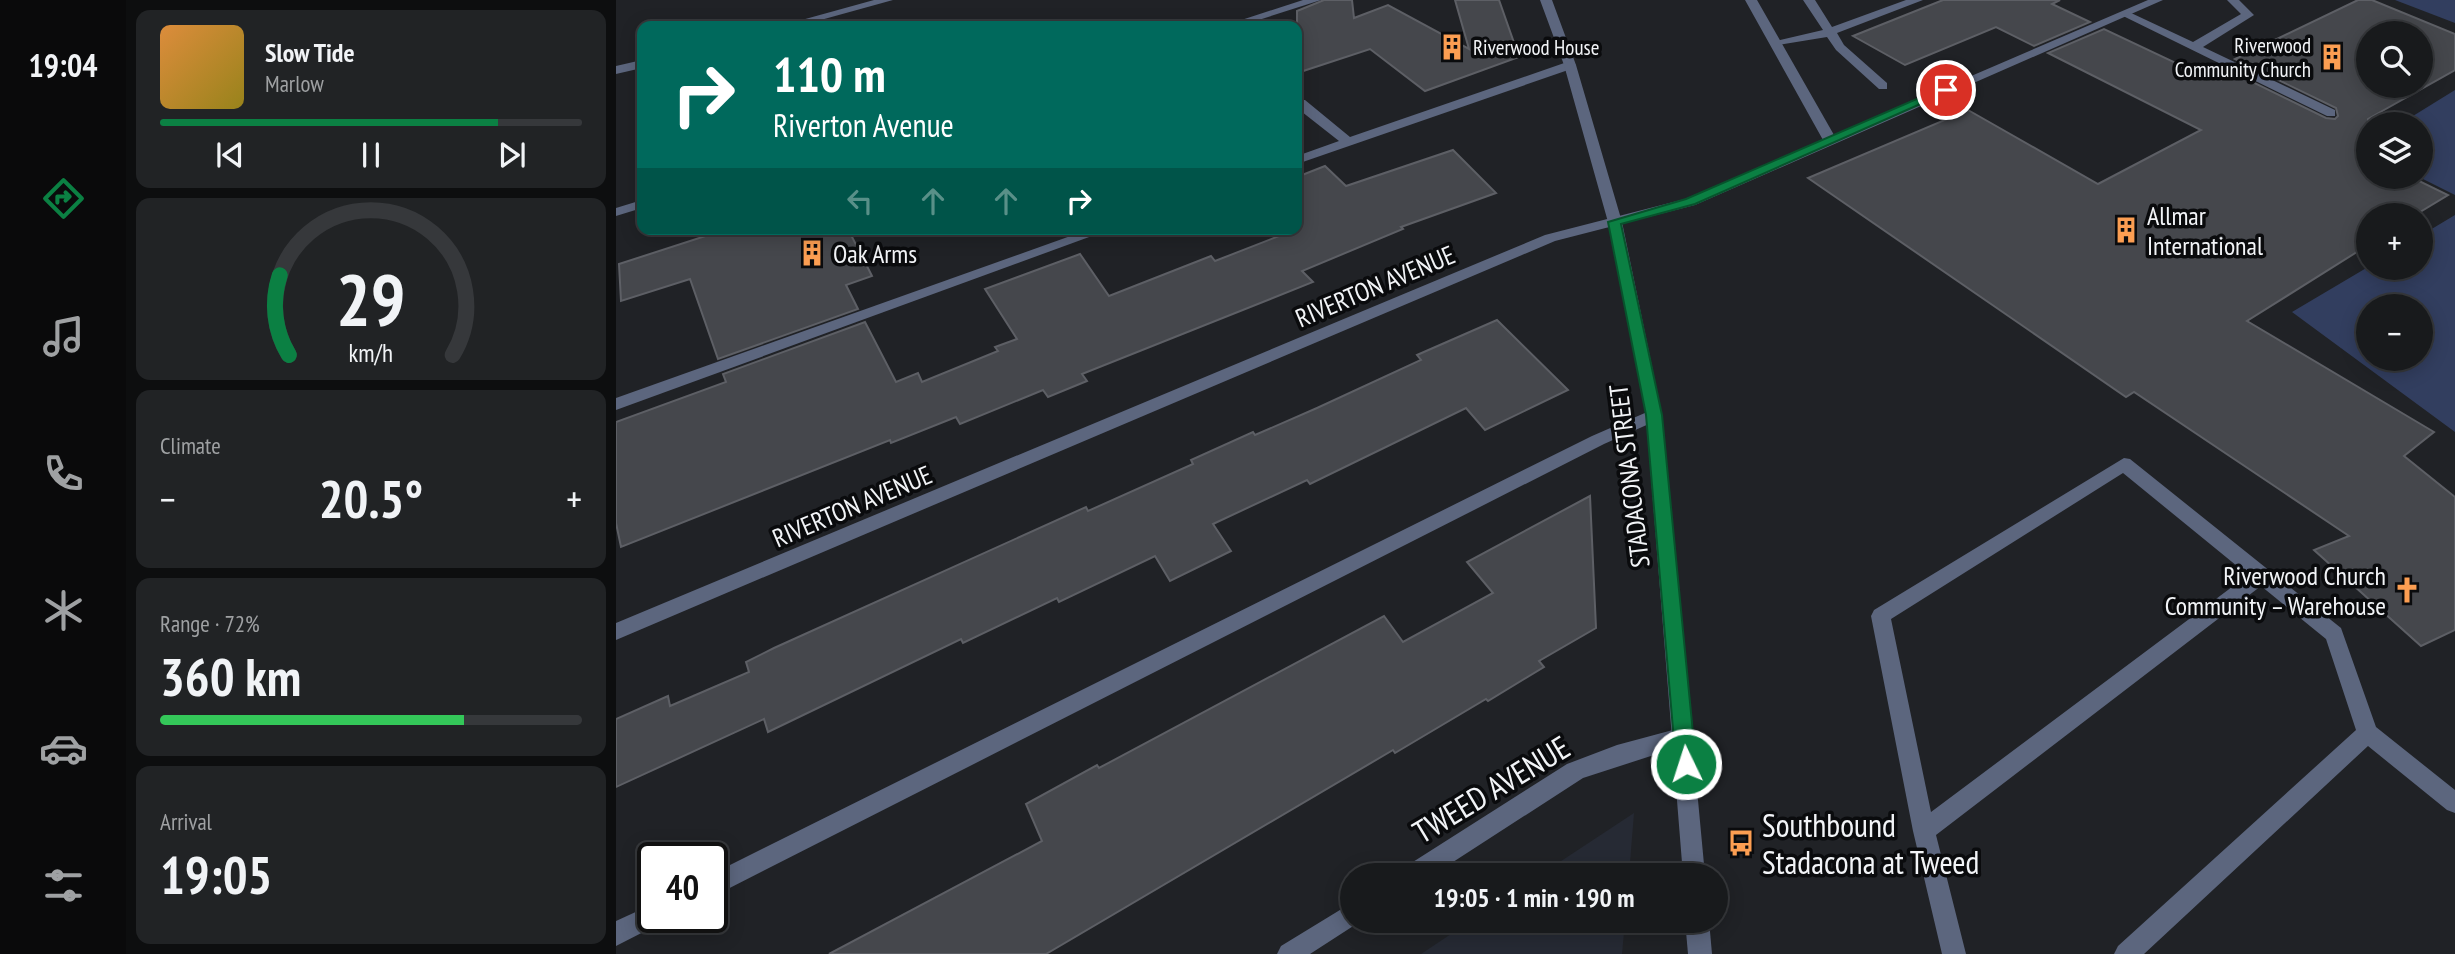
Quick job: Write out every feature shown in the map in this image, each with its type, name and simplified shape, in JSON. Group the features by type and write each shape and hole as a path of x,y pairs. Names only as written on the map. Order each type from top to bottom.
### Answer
{"street":[{"path":"805,21 887,0"},
{"path":"1246,21 1315,0"},
{"name":"STADACONA STREET","path":"1546,0 1570,65 1615,222 1654,415 1693,863"},
{"path":"1751,0 1830,140"},
{"path":"1809,0 1840,47 1883,86"},
{"path":"1776,44 1830,32 1917,0"},
{"name":"RIVERTON AVENUE","path":"616,632 1550,239 1690,202 2157,0"},
{"path":"2194,47 2248,15 2234,0"},
{"path":"2125,14 2331,113"},
{"path":"616,71 637,65"},
{"path":"1302,158 1570,65"},
{"path":"1302,104 1348,142"},
{"path":"616,212 637,206"},
{"path":"616,404 1087,235"},
{"path":"728,878 1585,446 1654,415"},
{"path":"1954,954 1924,831 1881,616 2124,464 2334,634 2367,733 2455,803"},
{"path":"1924,831 2262,575"},
{"path":"2126,954 2367,733"},
{"name":"TWEED AVENUE","path":"1432,863 1575,771 1617,755 1684,736"},
{"path":"1289,954 1340,921"},
{"path":"616,934 637,923"},
{"path":"1698,933 1700,954"}],"shaded area":[{"path":"2395,0 2455,0 2455,23"},
{"path":"2455,90 2455,195 2433,184 2433,112 2419,112"},
{"path":"2455,215 2455,432 2372,371 2433,371 2433,294 2356,294 2356,359 2292,312 2356,274 2356,280 2433,280 2433,228"},
{"path":"1634,813 1630,863 1558,863"},
{"path":"1452,933 1624,933 1622,954 1421,954"}],"building":[{"path":"1324,0 1352,0 1354,18 1388,5 1469,49 1455,0 1499,0 1519,57 1425,91 1370,49 1302,71 1302,21 1297,21 1297,11"},
{"path":"1943,0 2060,0 2052,4 2090,22 2034,46 1996,27 1905,65 1853,36"},
{"name":"Allmar International","path":"2358,0 2372,0 2423,21 2356,21 2356,98 2405,98 2380,112 2356,112 2356,189 2433,188 2448,195 2433,204 2356,203 2356,253 2247,321 2434,432 2404,456 2455,497 2455,630 2421,646 2314,550 2349,536 2134,392 2126,397 1808,178 1968,110 2098,184 2201,130 2048,53 2104,29 2201,75 2220,66 2326,118 2335,119 2338,116 2336,108 2235,59"},
{"name":"Allmar International","path":"2433,25 2455,34 2455,70 2433,82"},
{"path":"1453,150 1496,193 1401,227 1403,229 1302,271 1313,282 1082,374 1087,381 1048,397 1043,390 960,424 956,417 891,443 890,440 621,547 616,523 616,422 726,382 723,374 865,322 896,382 918,373 922,382 998,351 995,347 1017,339 985,289 1080,254 1109,296 1211,256 1215,261 1282,235 1302,235 1302,175 1325,166 1346,186"},
{"path":"708,235 851,235 872,276 846,285 858,309 718,359 690,279 621,301 619,264"},
{"path":"1497,320 1568,390 1485,430 1466,408 1310,484 1307,480 1213,524 1231,551 1170,581 1155,556 1059,602 1057,598 963,643 961,639 768,732 764,719 616,787 616,719 668,696 670,706 749,672 746,662 774,648 1086,507 1088,511 1193,464 1191,460 1253,432 1255,435 1317,408 1421,360 1417,355"},
{"path":"1590,496 1596,628 1539,661 1544,667 1488,701 1486,699 1395,753 1393,750 1046,954 829,954 1042,841 1026,804 1097,765 1099,768 1384,616 1403,642 1493,593 1467,562"}],"place":[{"name":"Riverwood House","path":"1452,47"},
{"name":"Riverwood Community Church","path":"2332,57"},
{"name":"Allmar International","path":"2126,230"},
{"name":"Oak Arms","path":"812,253"},
{"name":"Riverwood Church Community – Warehouse","path":"2407,590"},
{"name":"Southbound Stadacona at Tweed","path":"1741,843"}],"route":[{"path":"1686,764 1654,415 1615,222 1690,202 1946,90"}]}
